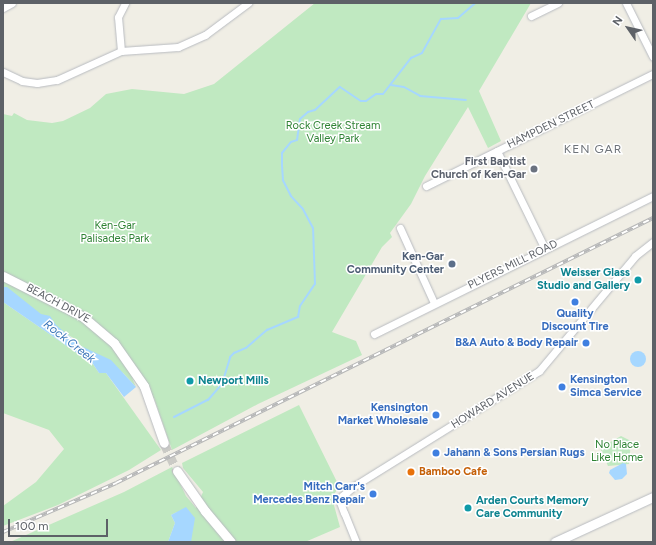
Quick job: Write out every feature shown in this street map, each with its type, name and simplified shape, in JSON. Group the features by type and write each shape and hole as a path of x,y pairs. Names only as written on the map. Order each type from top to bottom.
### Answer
{"street":[{"path":"3,8 12,3"},
{"path":"120,51 118,17 126,3"},
{"path":"3,72 22,81 37,83 50,81 120,51 166,48 195,41 248,3"},
{"path":"531,16 558,3"},
{"path":"626,3 653,58"},
{"name":"HAMPDEN STREET","path":"426,186 653,74"},
{"path":"497,151 545,249"},
{"name":"PLYERS MILL ROAD","path":"374,334 653,196"},
{"path":"400,228 434,303"},
{"name":"HOWARD AVENUE","path":"356,542 340,502 342,496 354,486 539,371 635,256 653,242"},
{"name":"BEACH DRIVE","path":"3,276 82,316 114,343 144,386 164,443"},
{"path":"177,470 201,506 231,542"},
{"path":"555,542 653,497"}],"green space":[{"path":"315,3 531,3 479,91 501,141 488,148 468,107 425,176 411,204 390,233 392,237 382,247 332,332 356,341 362,355 258,404 172,450 154,398 149,400 132,378 136,387 123,373 81,346 77,340 3,298 3,114 12,116 14,113 27,120 52,123 63,121 90,108 106,94 132,89 184,94 214,84"},
{"path":"3,302 93,364 99,373 106,373 161,450 129,470 58,505 3,526 3,506 36,482 64,449 49,430 3,413"},
{"path":"299,405 339,486 332,498 340,527 305,542 179,542 177,512 171,515 175,523 168,542 10,542 124,492 172,467 186,496 196,508 203,492 183,468 182,463"},
{"name":"No Place Like Home","path":"621,436 631,441 629,464 608,466 600,448"}],"water":[{"name":"Rock Creek","path":"3,287 7,287 41,314 50,316 56,325 81,346 111,360 136,387 124,397 106,373 99,373 93,364 3,302"},
{"path":"638,351 644,353 646,359 644,365 638,367 632,365 630,359 632,353"},
{"path":"623,463 626,464 627,474 622,479 615,480 609,473 610,470"},
{"path":"186,507 195,518 191,542 168,542 175,523 171,515"}],"waterway":[{"path":"174,417 208,400 222,384 230,357 234,353 246,348 267,330 298,317 300,306 315,284 313,228 303,209 291,196 283,180 282,153 291,142 297,140 300,119 308,112 315,110 340,87 361,101 366,101 376,94 383,94 411,58 422,53 441,19 458,18 475,3 495,3"},
{"path":"391,85 404,87 420,96 466,100"}],"tunnel":[{"path":"164,443 177,471"}],"railway":[{"path":"3,532 116,483 653,218"}],"place":[{"name":"First Baptist Church of Ken-Gar","path":"534,169"},
{"name":"Ken-Gar Community Center","path":"452,264"},
{"name":"Weisser Glass Studio and Gallery","path":"638,280"},
{"name":"Quality Discount Tire","path":"575,302"},
{"name":"B&A Auto & Body Repair","path":"586,343"},
{"name":"Newport Mills","path":"190,381"},
{"name":"Kensington Simca Service","path":"562,387"},
{"name":"Kensington Market Wholesale","path":"436,415"},
{"name":"Jahann & Sons Persian Rugs","path":"436,453"},
{"name":"Bamboo Cafe","path":"411,472"},
{"name":"Mitch Carr's Mercedes Benz Repair","path":"373,494"},
{"name":"Arden Courts Memory Care Community","path":"468,508"}],"district":[{"name":"KEN GAR","path":"593,150"}],"park label":[{"name":"Rock Creek Stream Valley Park","path":"333,133"},
{"name":"Ken-Gar Palisades Park","path":"115,233"}]}
